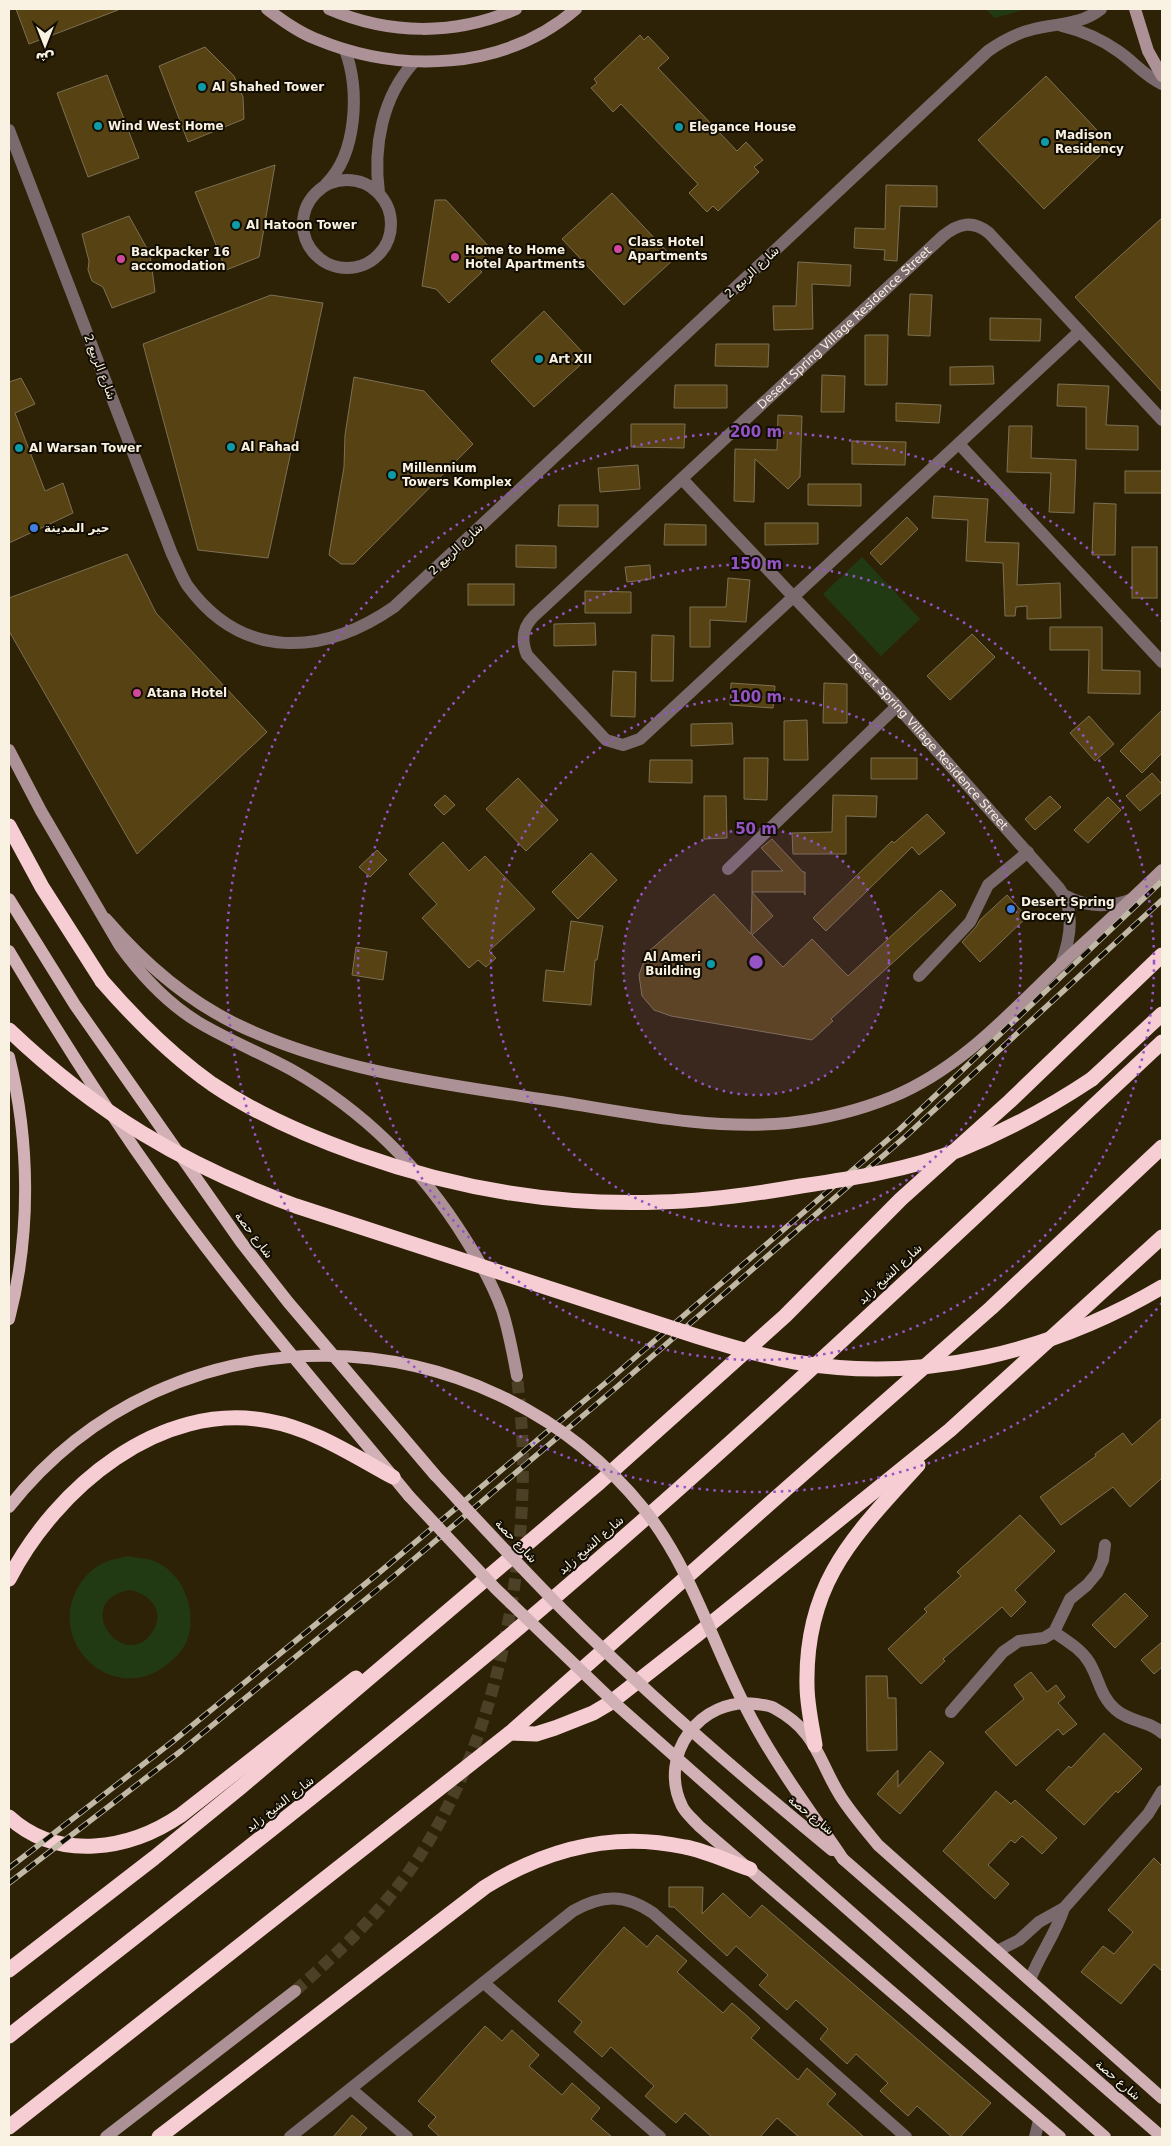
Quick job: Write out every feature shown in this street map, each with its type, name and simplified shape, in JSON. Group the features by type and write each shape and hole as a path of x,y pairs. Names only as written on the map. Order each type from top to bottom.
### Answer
{"highway":[{"path":"9,826 42,887 102,981 147,1030 212,1084 278,1122 312,1138 398,1168 502,1193 556,1200 609,1203 663,1202 716,1198 845,1180 883,1173 920,1163 992,1136 1060,1100 1092,1079 1162,1014"},
{"path":"9,1970 169,1846 593,1489 785,1316 901,1199 1010,1101 1162,955"},
{"path":"1129,988 1162,964"},
{"path":"9,1030 68,1082 139,1132 176,1154 255,1191 686,1333 796,1362 865,1368 918,1367 1004,1354 1072,1333 1104,1319 1162,1287"},
{"name":"شارع الشيخ زايد","path":"9,2036 331,1783 528,1620 721,1451 1162,1042"},
{"path":"9,2127 510,1733 990,1308 1162,1147"},
{"path":"510,1733 536,1734 593,1713 610,1703 950,1430 1162,1237"},
{"path":"9,1579 43,1527 61,1504 82,1484 104,1466 129,1450 181,1427 229,1417 269,1421 308,1432 393,1477"},
{"path":"815,1745 807,1687 807,1654 813,1621 823,1589 838,1560 857,1532 950,1430"},
{"path":"9,1817 39,1836 69,1845 102,1846 119,1844 152,1833 181,1815 342,1688 414,1641"},
{"path":"159,2137 485,1888 531,1862 582,1846 634,1841 687,1847 750,1869"}],"main road":[{"path":"267,9 314,38 346,50 379,58 414,62 448,61 481,56 513,47 542,33 576,9"},
{"path":"329,9 370,24 412,30 454,28 499,16 516,9"},
{"path":"1135,9 1148,51 1162,76"},
{"path":"9,750 41,811 106,919 120,946 135,966 167,999 196,1021 291,1070 324,1091 369,1124 414,1169 453,1220 488,1277 509,1334 517,1376"},
{"path":"106,919 124,940 162,974 204,1007 236,1024 304,1051 359,1067 415,1079 654,1116 716,1123 788,1123 833,1115 891,1097 919,1085 960,1058 1162,870"},
{"name":"شارع حصة","path":"9,899 75,1005 241,1242 288,1302 435,1475 562,1609 727,1763 843,1859 1162,2137"},
{"path":"9,951 85,1076 168,1197 239,1290 409,1496 496,1589 618,1706 1105,2137"},
{"path":"9,1056 20,1122 24,1180 22,1239 9,1319"},
{"path":"9,1507 56,1457 108,1417 166,1387 228,1366 293,1356 359,1356 455,1376 487,1388 539,1416 573,1439 599,1461 644,1510 664,1537 696,1594 731,1678 755,1726 778,1764 843,1859"},
{"path":"1060,2137 699,1826 682,1807 674,1779 678,1751 692,1726 716,1709 743,1702 772,1706 796,1722 815,1745 840,1796 878,1845 1162,2098"},
{"path":"106,2137 296,1991"}],"street":[{"name":"شارع الربيع 2","path":"9,130 172,554 187,584 208,609 236,628 267,640 301,644 326,640 350,632 373,621 394,607 980,58 1005,39 1040,28 1062,26 1081,21 1102,9"},
{"name":"شارع الربيع 2","path":"1062,26 1085,33 1107,43 1143,73 1162,84"},
{"path":"346,50 354,79 354,109 343,162 326,184 310,199 304,209 303,231 306,242 312,251 320,259 338,267 358,267 369,262 385,247 390,234 391,221 388,208 379,193 378,167 384,113 395,86 414,62"},
{"path":"326,184 337,181 360,182 379,193"},
{"name":"Desert Spring Village Residence Street","path":"966,224 974,224 990,233 1080,331 640,739 623,745 606,740 598,734 526,655 522,639 524,630 534,616 950,230 966,224"},
{"path":"1080,331 1162,420"},
{"path":"959,444 1162,662"},
{"name":"Desert Spring Village Residence Street","path":"682,479 897,706 1062,892 1094,906 1113,905 1132,898"},
{"path":"728,870 897,706"},
{"path":"919,976 970,922 988,885 1028,852"},
{"path":"1061,964 1070,928 1062,892"},
{"path":"951,1712 1003,1652 1011,1646 1028,1639 1044,1638 1054,1632 1070,1599 1097,1574 1103,1560 1105,1545"},
{"path":"1054,1632 1074,1646 1088,1662 1101,1692 1116,1710 1136,1722 1147,1724 1162,1733"},
{"path":"997,1951 1020,1940 1040,1922 1064,1908 1148,1814 1162,1791"},
{"path":"1148,1814 1162,1808"},
{"path":"290,2137 573,1911 599,1899 614,1898 628,1900 653,1913 906,2137"},
{"path":"1030,1980 1040,1957 1054,1934 1064,1908"},
{"path":"484,1983 660,2137"},
{"path":"351,2089 407,2137"},
{"path":"1035,2137 1040,2120"}],"green space":[{"path":"986,9 1027,9 995,18"},
{"path":"862,557 920,619 881,656 823,594"},
{"path":"128,1556 151,1560 162,1565 179,1581 188,1603 190,1626 188,1638 181,1651 164,1667 143,1677 123,1678 104,1672 88,1661 77,1645 70,1626 71,1605 82,1581 99,1565","holes":["129,1590 149,1599 158,1617 153,1631 142,1642 129,1645 118,1641 108,1632 103,1620 104,1608 112,1597"]}],"building":[{"path":"16,9 118,9 118,10 29,44"},
{"name":"Elegance House","path":"640,35 644,40 648,36 669,58 658,68 737,151 746,142 763,160 754,167 759,172 718,211 713,206 707,212 689,193 698,184 621,104 613,112 591,88 597,83 594,79"},
{"name":"Al Shahed Tower","path":"205,47 234,76 243,97 244,119 188,142 159,66"},
{"name":"Wind West Home","path":"107,75 139,158 88,177 57,93"},
{"name":"Madison Residency","path":"1046,76 1111,145 1044,209 978,140"},
{"name":"Al Hatoon Tower","path":"275,165 259,257 226,270 195,192"},
{"path":"886,185 937,186 937,207 900,206 897,261 884,260 885,250 854,248 855,228 885,229"},
{"name":"Class Hotel Apartments","path":"612,193 674,259 624,305 562,239"},
{"name":"Home to Home Hotel Apartments","path":"435,200 446,200 491,249 476,266 482,272 449,303 436,289 422,286"},
{"path":"129,216 150,254 155,292 112,308 103,287 92,281 88,270 89,261 82,234"},
{"path":"1162,218 1162,392 1075,297"},
{"path":"798,262 851,265 850,286 812,284 813,329 774,330 773,306 796,306"},
{"path":"910,294 932,295 930,336 908,335"},
{"name":"Al Fahad","path":"271,295 323,303 268,558 198,550 143,344"},
{"name":"Art XII","path":"544,311 588,358 534,407 491,361"},
{"path":"990,318 1041,319 1040,341 990,340"},
{"path":"865,335 888,335 887,385 865,385"},
{"path":"716,344 769,344 768,367 715,366"},
{"path":"993,366 994,384 950,385 950,367"},
{"path":"822,375 845,376 844,412 821,412"},
{"name":"Millennium Towers Komplex","path":"354,377 424,391 473,444 354,564 341,564 329,555 344,467 345,435"},
{"name":"Al Warsan Tower","path":"21,378 35,404 15,413 45,491 63,483 73,513 9,543 9,382"},
{"path":"1058,384 1109,386 1106,425 1138,426 1138,450 1086,449 1086,407 1057,406"},
{"path":"675,385 727,385 727,408 674,408"},
{"path":"896,403 941,405 939,423 896,421"},
{"path":"778,415 802,416 800,477 788,489 755,459 754,502 734,501 735,449 777,450"},
{"path":"631,424 685,424 684,448 631,447"},
{"path":"1009,426 1032,426 1031,458 1076,460 1074,513 1049,512 1051,473 1007,472"},
{"path":"852,441 906,442 905,465 852,464"},
{"path":"638,465 640,489 600,492 598,468"},
{"path":"1125,471 1162,471 1162,493 1125,493"},
{"path":"808,484 861,484 861,506 808,505"},
{"path":"934,496 988,499 985,542 1019,543 1017,585 1060,583 1061,618 1027,619 1027,606 1016,607 1015,616 1005,616 1003,563 966,561 968,520 932,518"},
{"path":"1094,503 1116,504 1115,555 1092,555"},
{"path":"559,505 598,505 598,527 558,526"},
{"path":"907,517 918,529 881,565 870,553"},
{"path":"765,523 818,523 818,544 765,545"},
{"path":"665,524 706,525 706,545 664,545"},
{"path":"516,545 556,546 556,568 516,567"},
{"path":"1132,547 1157,547 1157,598 1132,598"},
{"name":"Atana Hotel","path":"127,554 156,613 267,732 137,854 9,631 9,598"},
{"path":"650,565 651,579 627,582 625,567"},
{"path":"728,578 750,580 746,622 710,620 710,647 690,647 690,607 726,607"},
{"path":"468,584 514,584 514,605 468,605"},
{"path":"585,591 631,592 631,613 585,613"},
{"path":"595,623 596,645 554,646 554,624"},
{"path":"1050,627 1102,627 1102,670 1140,671 1140,694 1088,693 1089,650 1050,650"},
{"path":"972,634 995,657 950,700 927,676"},
{"path":"652,635 674,636 673,681 651,681"},
{"path":"613,671 636,672 635,717 611,716"},
{"path":"731,683 775,686 773,708 730,705"},
{"path":"824,683 847,684 847,723 823,723"},
{"path":"1162,710 1162,753 1142,773 1120,751"},
{"path":"1089,716 1114,744 1095,761 1070,733"},
{"path":"807,720 808,760 784,760 784,721"},
{"path":"732,723 733,744 691,746 691,724"},
{"path":"744,758 768,758 767,800 744,799"},
{"path":"871,758 917,758 917,779 871,779"},
{"path":"650,760 692,760 692,783 649,782"},
{"path":"1152,773 1162,784 1162,792 1140,811 1126,796"},
{"path":"518,778 558,820 526,851 486,809"},
{"path":"445,795 455,805 444,815 434,805"},
{"path":"833,795 877,796 876,817 846,816 846,854 793,854 792,833 832,832"},
{"path":"704,796 726,796 727,838 704,839"},
{"path":"1050,796 1061,807 1035,830 1025,819"},
{"path":"1108,797 1121,810 1088,843 1074,830"},
{"path":"927,814 945,833 919,855 912,847 826,931 813,918 892,841 894,843"},
{"path":"772,839 805,872 805,895 804,892 752,892 752,871 783,871 761,848"},
{"path":"443,842 469,871 485,856 535,909 489,951 496,958 486,967 478,960 469,968 422,918 437,904 409,874"},
{"path":"377,850 387,860 370,877 359,867"},
{"path":"591,853 617,880 578,919 552,892"},
{"name":"Al Ameri Building","path":"941,890 956,905 831,1019 833,1021 812,1040 671,1016 654,1010 642,996 639,975 647,953 714,894 751,934 752,892 773,916 752,935 783,967 812,939 848,976"},
{"path":"1007,895 1027,917 980,962 962,942 980,920"},
{"path":"571,921 603,926 597,960 595,960 591,1005 543,1001 546,970 564,972"},
{"path":"356,947 387,952 383,980 352,975"},
{"path":"1162,1418 1162,1478 1130,1507 1113,1487 1061,1525 1040,1497 1096,1456 1095,1454 1123,1433 1132,1445"},
{"path":"1020,1515 1055,1551 1015,1590 1026,1602 1011,1617 1002,1607 943,1659 945,1661 921,1684 888,1649 927,1612 924,1609 961,1576 957,1572"},
{"path":"1125,1593 1148,1616 1115,1648 1092,1625"},
{"path":"1162,1642 1162,1667 1154,1674 1141,1660"},
{"path":"1031,1672 1047,1692 1056,1685 1065,1697 1058,1703 1077,1724 1063,1735 1058,1729 1016,1766 985,1732 1024,1699 1014,1685"},
{"path":"866,1676 887,1676 888,1698 896,1698 897,1750 867,1751"},
{"path":"1104,1733 1142,1769 1118,1793 1116,1791 1084,1825 1046,1790 1069,1766 1071,1768"},
{"path":"930,1751 944,1763 900,1814 877,1794 898,1770 898,1787"},
{"path":"996,1791 1011,1804 1015,1800 1057,1838 1042,1854 1022,1836 1015,1843 1011,1840 988,1865 1009,1884 995,1899 943,1851"},
{"path":"1154,1858 1162,1866 1162,1971 1154,1964 1121,2004 1081,1972 1103,1946 1114,1954 1133,1932 1108,1910"},
{"path":"669,1887 703,1887 702,1914 723,1893 750,1918 762,1905 991,2103 960,2137 952,2137 917,2106 908,2116 880,2091 888,2083 856,2054 847,2064 820,2039 828,2029 796,2000 787,2010 759,1985 768,1975 736,1946 727,1956 674,1907 669,1907"},
{"path":"624,1927 647,1947 657,1935 687,1961 677,1972 723,2013 732,2003 747,2016 760,2028 751,2038 798,2080 807,2068 836,2094 827,2104 864,2137 799,2137 777,2118 760,2137 712,2137 685,2113 676,2123 662,2111 645,2096 654,2086 611,2047 602,2057 574,2032 582,2022 558,2001"},
{"path":"485,2026 502,2041 512,2030 539,2055 529,2066 562,2095 572,2083 600,2108 591,2119 612,2137 440,2137 428,2126 436,2117 418,2101"},
{"path":"352,2115 367,2128 359,2137 333,2137"}],"tunnel":[{"path":"295,1991 356,1934 398,1887 410,1870 438,1825 461,1778 481,1727 496,1675 508,1622 517,1568 523,1463 517,1376"}],"railway":[{"path":"9,1868 172,1742 381,1571 609,1380 899,1130 1162,881"},
{"path":"9,1883 181,1751 394,1576 618,1386 906,1136 1162,900"}],"place":[{"name":"Al Shahed Tower","path":"202,87"},
{"name":"Wind West Home","path":"98,126"},
{"name":"Elegance House","path":"679,127"},
{"name":"Madison Residency","path":"1045,142"},
{"name":"Al Hatoon Tower","path":"236,225"},
{"name":"Class Hotel Apartments","path":"618,249"},
{"name":"Home to Home Hotel Apartments","path":"455,257"},
{"name":"Backpacker 16 accomodation","path":"121,259"},
{"name":"Art XII","path":"539,359"},
{"name":"Al Fahad","path":"231,447"},
{"name":"Al Warsan Tower","path":"19,448"},
{"name":"Millennium Towers Komplex","path":"392,475"},
{"name":"حير المدينة","path":"34,528"},
{"name":"Atana Hotel","path":"137,693"},
{"name":"Desert Spring Grocery","path":"1011,909"},
{"name":"Al Ameri Building","path":"711,964"}]}
